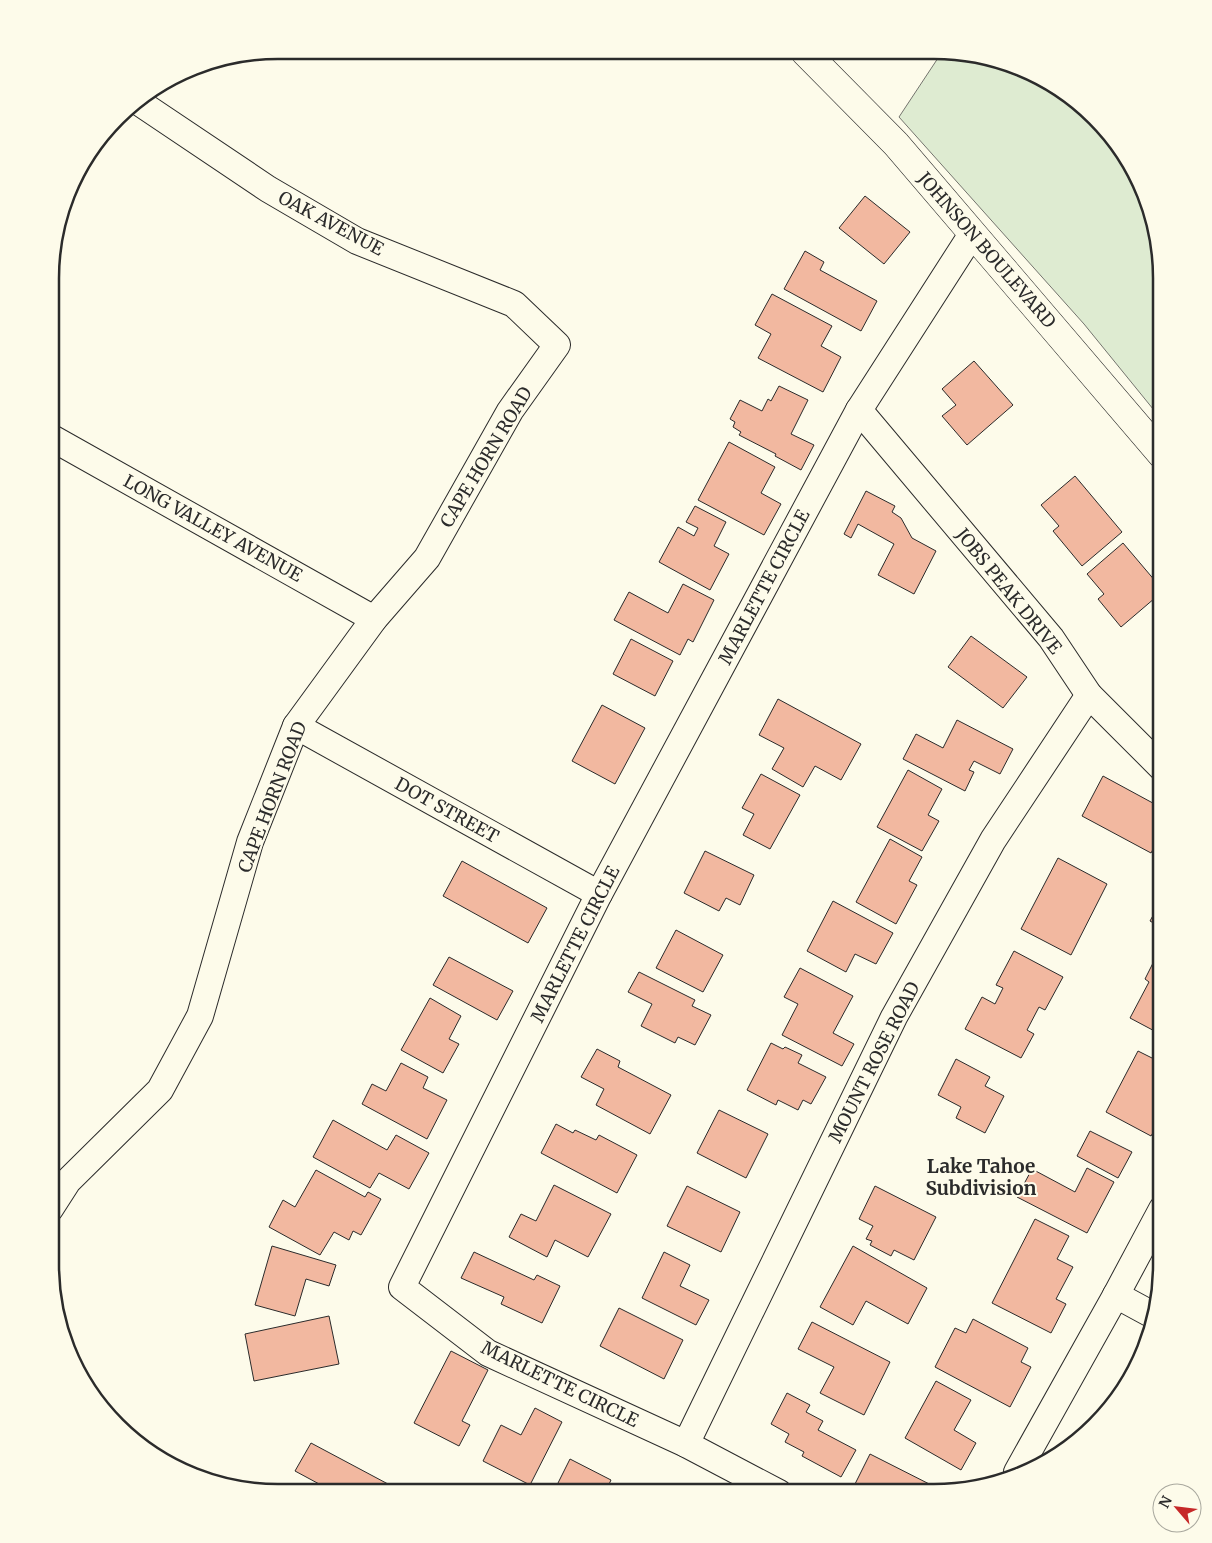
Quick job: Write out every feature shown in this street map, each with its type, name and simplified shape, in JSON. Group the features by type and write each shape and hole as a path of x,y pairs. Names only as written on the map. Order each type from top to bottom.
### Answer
{"street":[{"name":"JOHNSON BOULEVARD","path":"811,59 896,144 1153,445"},
{"name":"OAK AVENUE","path":"142,105 268,189 357,241 514,304 557,345"},
{"name":"MARLETTE CIRCLE","path":"764,1484 686,1444 488,1353 402,1287 599,894 859,410 972,234"},
{"name":"CAPE HORN ROAD","path":"59,1194 68,1181 160,1090 200,1016 250,842 296,726 374,619 427,558 510,411 557,345"},
{"name":"JOBS PEAK DRIVE","path":"859,410 1051,638 1089,695 1153,759"},
{"name":"LONG VALLEY AVENUE","path":"59,442 374,619"},
{"name":"MOUNT ROSE ROAD","path":"686,1444 894,1017 992,840 1089,695"},
{"name":"DOT STREET","path":"296,726 599,894"},
{"path":"1021,1467 1153,1226"},
{"path":"1116,1295 1148,1312"}],"green space":[{"path":"937,59 949,59 991,66 1031,81 1068,104 1099,133 1131,181 1142,207 1149,235 1153,263 1153,409 1084,324 899,117"}],"building":[{"path":"865,196 910,232 884,264 839,228"},
{"path":"805,251 824,262 820,270 877,301 861,331 784,289"},
{"path":"772,294 832,326 821,346 841,357 823,392 758,358 771,334 755,325"},
{"path":"974,361 1013,405 967,445 942,416 956,405 942,389"},
{"path":"779,386 808,400 791,434 814,445 801,470 775,456 776,454 739,435 741,432 733,427 735,422 730,419 740,400 762,411 768,399 771,401"},
{"path":"729,442 775,467 761,493 781,504 764,535 698,500"},
{"path":"1075,476 1122,532 1082,566 1053,531 1059,526 1041,505"},
{"path":"866,491 895,506 892,512 901,518 912,538 936,551 914,594 878,575 894,544 858,524 851,538 844,534"},
{"path":"695,506 726,522 714,546 729,554 710,590 659,562 678,527 694,536 698,528 686,522"},
{"path":"1123,543 1153,578 1153,600 1121,627 1098,599 1104,594 1087,574"},
{"path":"683,584 714,600 693,642 688,639 680,655 614,620 629,592 668,613"},
{"path":"971,636 1027,677 1003,708 948,667"},
{"path":"631,639 673,661 655,696 613,674"},
{"path":"778,699 861,744 841,780 815,766 803,787 772,769 784,748 759,735"},
{"path":"602,705 645,728 615,784 572,761"},
{"path":"957,720 1013,749 1000,774 974,761 969,770 974,772 965,791 903,759 916,734 943,748"},
{"path":"908,770 942,789 928,815 939,821 922,851 877,827"},
{"path":"761,774 800,795 770,849 743,835 754,814 742,808"},
{"path":"1103,776 1153,803 1153,849 1151,853 1082,816"},
{"path":"890,839 922,857 909,881 917,885 896,924 856,902"},
{"path":"705,851 754,875 740,905 726,898 719,911 684,893"},
{"path":"1058,858 1107,884 1071,955 1021,929"},
{"path":"462,861 547,908 528,943 443,896"},
{"path":"833,901 893,933 876,964 855,954 846,972 807,951"},
{"path":"676,930 723,955 703,992 656,968"},
{"path":"1014,951 1063,977 1045,1010 1039,1007 1027,1030 1034,1034 1021,1058 965,1029 982,997 995,1004 1003,988 996,985"},
{"path":"449,957 513,991 497,1020 433,985"},
{"path":"1153,963 1153,1030 1130,1018 1149,982 1145,979"},
{"path":"800,968 853,996 833,1033 854,1044 842,1066 782,1035 798,1004 784,997"},
{"path":"639,972 695,1000 692,1006 711,1015 695,1045 678,1037 675,1043 641,1026 652,1004 628,992"},
{"path":"430,998 461,1016 449,1039 459,1044 443,1073 401,1050"},
{"path":"771,1043 802,1055 798,1063 826,1077 811,1104 803,1100 798,1110 778,1100 776,1105 747,1090"},
{"path":"597,1049 620,1061 618,1067 671,1095 650,1134 596,1105 604,1089 581,1077"},
{"path":"1138,1051 1153,1058 1153,1133 1151,1136 1106,1112"},
{"path":"956,1059 990,1077 985,1086 1004,1096 985,1133 956,1118 961,1107 938,1095"},
{"path":"401,1063 428,1077 423,1088 447,1100 427,1139 362,1104 372,1084 386,1091"},
{"path":"719,1110 768,1134 746,1178 697,1153"},
{"path":"333,1120 387,1150 396,1135 429,1153 409,1189 379,1173 370,1188 313,1157"},
{"path":"556,1124 573,1133 575,1130 596,1140 599,1135 637,1155 617,1193 541,1153"},
{"path":"1090,1131 1132,1152 1118,1178 1077,1156"},
{"path":"1087,1168 1114,1182 1087,1233 1017,1197 1032,1169 1075,1192"},
{"path":"316,1170 365,1197 368,1192 381,1199 361,1235 353,1231 349,1240 334,1232 320,1255 269,1227 283,1200 295,1207"},
{"path":"554,1185 611,1214 588,1257 555,1240 547,1257 509,1237 521,1214 536,1221"},
{"path":"687,1186 740,1212 721,1252 667,1226"},
{"path":"875,1186 936,1217 914,1260 894,1250 891,1256 870,1245 872,1241 866,1239 873,1226 859,1219"},
{"path":"1035,1219 1069,1236 1057,1259 1073,1267 1056,1299 1066,1304 1051,1333 992,1303"},
{"path":"272,1246 336,1265 329,1286 306,1279 295,1316 255,1305"},
{"path":"853,1246 927,1288 908,1324 866,1301 853,1325 820,1307"},
{"path":"474,1252 534,1280 537,1275 560,1286 542,1323 501,1304 504,1297 461,1278"},
{"path":"664,1252 690,1265 680,1286 709,1300 696,1325 642,1298"},
{"path":"619,1308 683,1340 664,1379 600,1346"},
{"path":"329,1316 339,1364 254,1381 245,1334"},
{"path":"973,1319 1028,1348 1021,1362 1031,1367 1010,1407 935,1367 955,1328 966,1333"},
{"path":"812,1322 890,1362 864,1415 820,1393 834,1367 798,1349"},
{"path":"451,1351 488,1370 462,1421 470,1425 459,1446 414,1423"},
{"path":"936,1381 971,1400 954,1430 976,1443 961,1470 905,1438"},
{"path":"787,1393 810,1405 806,1412 823,1421 818,1430 856,1450 841,1477 802,1456 804,1452 785,1442 789,1434 771,1424"},
{"path":"535,1408 562,1422 531,1484 483,1461 501,1425 521,1435"},
{"path":"311,1443 388,1484 319,1484 295,1471"},
{"path":"870,1454 929,1484 855,1484"},
{"path":"570,1459 611,1480 609,1484 558,1484"}],"district":[{"name":"Lake Tahoe Subdivision","path":"981,1177"}]}
